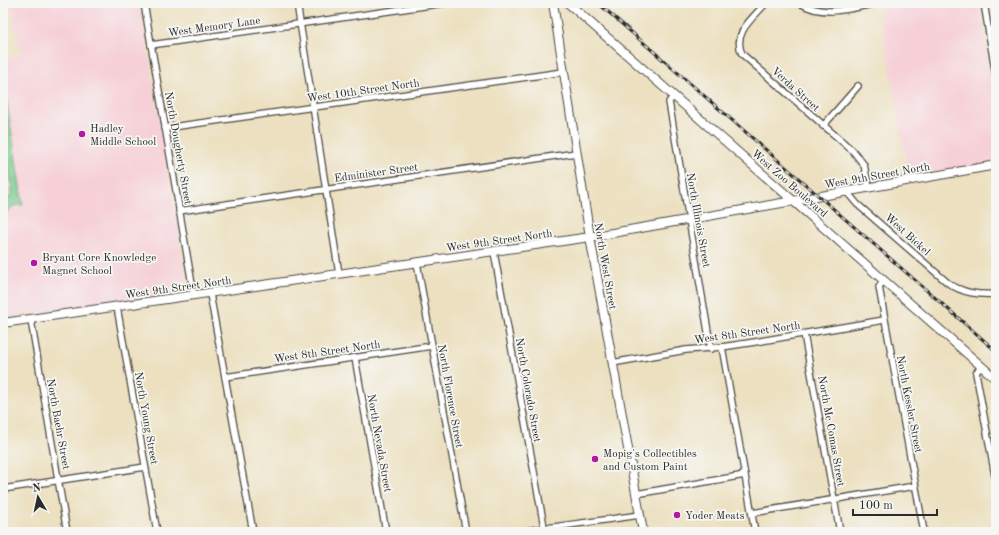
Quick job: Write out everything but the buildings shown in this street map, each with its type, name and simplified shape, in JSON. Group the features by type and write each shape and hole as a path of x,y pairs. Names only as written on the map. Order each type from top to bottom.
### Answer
{"main road":[{"name":"North West Street","path":"553,3 590,237 643,532"},
{"name":"West Zoo Boulevard","path":"568,3 996,379"},
{"name":"West 9th Street North","path":"3,324 590,237 996,166"}],"street":[{"name":"North Dougherty Street","path":"144,3 194,296"},
{"path":"297,3 339,274"},
{"name":"West Memory Lane","path":"151,45 445,3"},
{"name":"Verda Street","path":"766,3 742,30 739,36 739,48 742,54 860,159 864,165 869,188"},
{"path":"800,3 814,10 829,11 878,3"},
{"path":"984,3 996,76"},
{"name":"West 10th Street North","path":"165,128 563,72"},
{"path":"823,126 858,86"},
{"name":"North Illinois Street","path":"674,95 669,102 711,348"},
{"name":"Edminister Street","path":"179,211 576,153"},
{"name":"West Bickel","path":"847,192 857,204 957,289 971,294 996,294"},
{"name":"North Colorado Street","path":"494,252 545,530"},
{"name":"North Florence Street","path":"417,263 466,532"},
{"name":"North Kessler Street","path":"884,280 879,287 884,320 924,532"},
{"path":"210,294 253,532"},
{"name":"North Young Street","path":"117,307 157,532"},
{"name":"North Baehr Street","path":"31,320 67,532"},
{"name":"West 8th Street North","path":"612,363 686,350 722,347 884,320"},
{"name":"North Mc Comas Street","path":"804,334 840,532"},
{"name":"West 8th Street North","path":"225,376 432,346"},
{"path":"722,347 755,532"},
{"name":"North Nevada Street","path":"355,358 386,532"},
{"path":"981,366 976,373 996,481"},
{"path":"3,489 145,467"},
{"path":"636,494 745,476"},
{"path":"752,513 915,486"},
{"path":"518,532 545,530 640,515"}],"shaded area":[{"name":"Hadley Middle School","path":"11,3 140,3 188,288 187,291 3,319 3,59 21,56"},
{"path":"899,3 980,3 996,103 996,162 909,176 879,7"}],"green space":[{"path":"3,77 23,205 13,206 3,216 3,206 11,195 12,189 3,120"}],"railway":[{"path":"598,3 996,351"}],"place":[{"name":"Hadley Middle School","path":"82,134"},
{"name":"Bryant Core Knowledge Magnet School","path":"34,263"},
{"name":"Mopig's Collectibles and Custom Paint","path":"595,459"},
{"name":"Yoder Meats","path":"677,515"}]}
